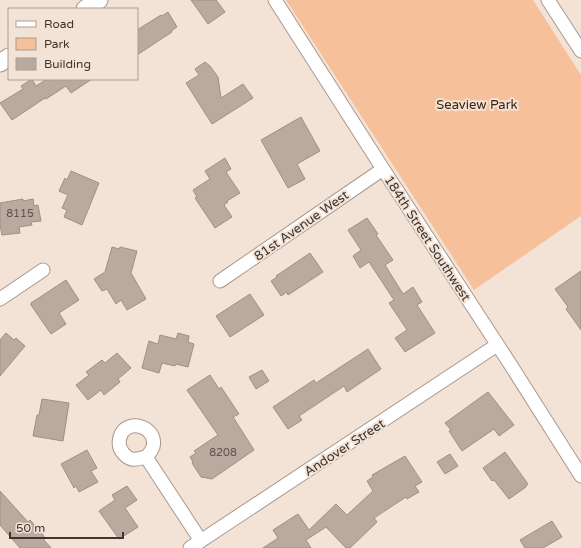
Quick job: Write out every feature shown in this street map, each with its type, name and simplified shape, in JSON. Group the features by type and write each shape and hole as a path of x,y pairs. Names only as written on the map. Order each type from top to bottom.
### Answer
{"street":[{"path":"87,8 99,0"},
{"name":"184th Street Southwest","path":"275,0 382,169 498,345 581,476"},
{"path":"548,0 581,51"},
{"name":"81st Avenue West","path":"220,281 382,169"},
{"path":"0,299 43,270"},
{"name":"Andover Street","path":"190,548 498,345"},
{"path":"146,457 201,541"}],"green space":[{"name":"Seaview Park","path":"286,0 533,0 581,75 581,216 474,290"}],"building":[{"path":"191,0 216,0 225,12 208,24"},
{"path":"168,12 177,27 171,31 172,32 138,54 138,29 161,15 162,16"},
{"path":"205,62 218,77 221,98 243,84 253,98 212,124 186,83 199,75 195,69"},
{"path":"30,80 33,80 36,86 45,80 90,80 71,93 66,86 12,120 0,103 23,89 21,86"},
{"path":"301,117 320,151 297,164 305,179 288,188 261,140"},
{"path":"225,158 231,169 226,172 240,193 227,201 228,202 224,205 232,217 215,228 195,198 197,197 193,190 210,179 205,171"},
{"path":"71,171 99,183 82,225 64,217 67,210 62,208 68,195 59,191 65,178 67,180"},
{"path":"23,199 23,201 33,199 34,206 38,205 41,221 31,222 32,225 19,227 20,233 2,235 0,225 0,203"},
{"path":"367,218 378,234 376,235 393,260 385,265 403,294 413,287 422,302 417,305 435,333 405,352 395,338 407,330 389,303 394,300 369,262 360,268 353,256 361,250 348,230"},
{"path":"112,247 119,249 120,247 137,251 131,273 146,299 127,310 121,300 116,304 107,289 102,291 94,279 105,272"},
{"path":"310,253 323,272 288,295 287,292 281,296 271,281"},
{"path":"581,271 581,330 566,309 568,307 555,289"},
{"path":"66,280 79,300 59,313 66,324 51,334 31,303"},
{"path":"250,294 264,315 230,337 216,316"},
{"path":"6,333 14,340 16,338 25,346 0,376 0,340"},
{"path":"178,333 189,336 188,342 194,344 188,367 162,363 159,373 142,368 149,341 158,344 160,335 176,339"},
{"path":"368,349 381,369 347,392 344,386 299,416 302,420 288,429 273,407 314,380 316,383"},
{"path":"117,353 131,368 118,379 120,382 104,395 101,390 88,400 76,385 89,375 86,372 102,360 105,363"},
{"path":"262,370 269,381 256,389 249,377"},
{"path":"210,375 219,389 221,387 239,414 233,417 254,450 212,479 201,477 190,457 196,453 194,451 218,435 187,390"},
{"path":"488,392 514,425 499,436 494,429 462,451 449,431 451,430 445,423"},
{"path":"42,399 69,403 63,441 33,436"},
{"path":"87,450 97,468 91,471 98,482 79,492 76,486 74,488 61,464"},
{"path":"505,452 528,484 509,499 494,480 492,481 483,468"},
{"path":"450,454 458,466 445,474 437,462"},
{"path":"405,456 422,482 415,486 419,492 407,499 406,497 374,518 377,522 350,548 346,548 326,527 306,540 311,548 263,548 278,538 273,530 298,514 309,530 336,504 347,515 373,491 367,481 373,477 372,475"},
{"path":"127,486 137,500 125,508 138,527 119,539 99,511 115,500 112,495"},
{"path":"0,491 28,522 30,520 44,536 44,540 51,548 20,548 0,525"},
{"path":"552,521 562,537 543,548 525,548 520,540"}]}
